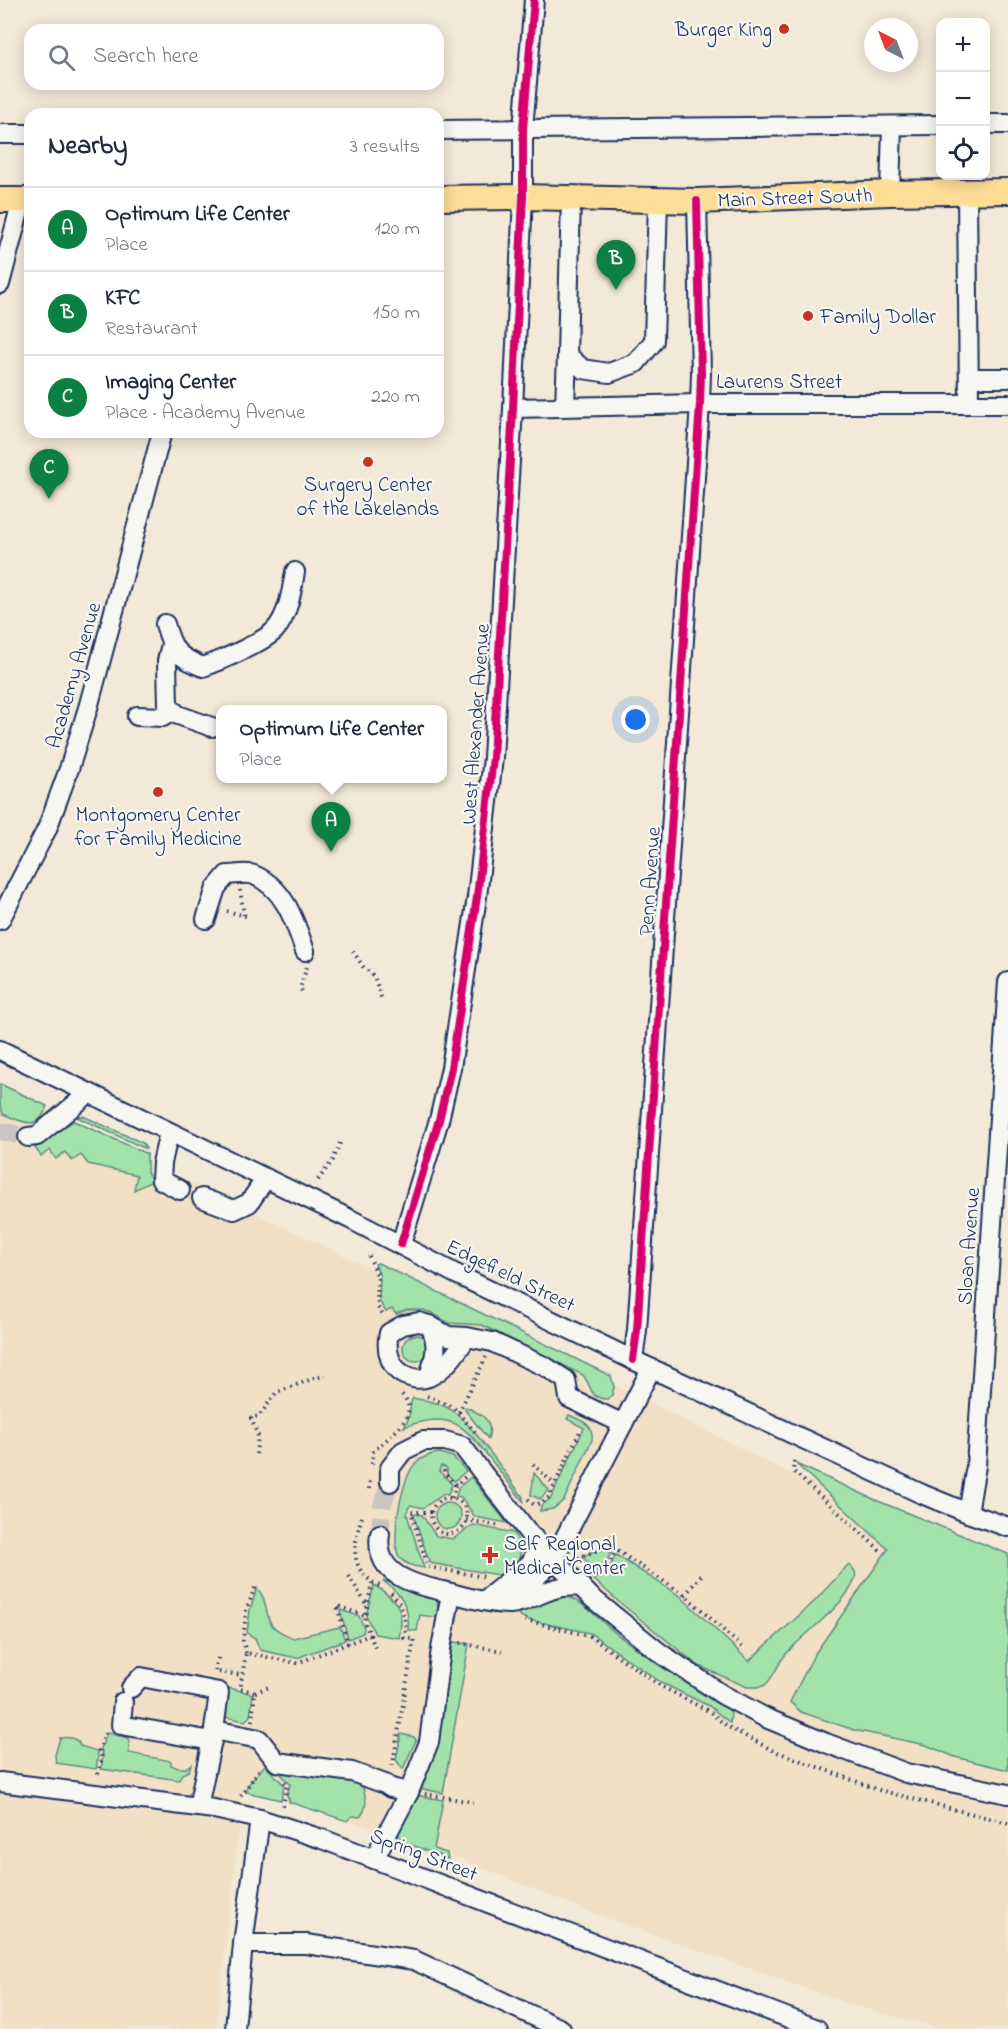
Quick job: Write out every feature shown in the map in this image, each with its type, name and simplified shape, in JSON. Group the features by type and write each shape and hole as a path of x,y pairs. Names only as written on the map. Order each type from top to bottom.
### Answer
{"main road":[{"name":"Main Street South","path":"444,198 523,197 697,201 890,193 1008,192"}],"street":[{"name":"West Alexander Avenue","path":"401,1244 439,1120 451,1068 477,897 493,758 513,408 523,197 523,129 534,0"},
{"path":"990,124 1008,124"},
{"path":"444,129 936,125"},
{"path":"890,193 892,126"},
{"path":"0,134 24,134"},
{"path":"967,192 969,404"},
{"path":"565,405 571,198"},
{"path":"0,284 17,200"},
{"path":"567,355 583,369 609,373 636,363 654,341 658,200"},
{"name":"Penn Avenue","path":"633,1360 638,1318 700,404 697,201"},
{"path":"969,378 1008,378"},
{"name":"Laurens Street","path":"513,408 565,405 1008,404"},
{"name":"Academy Avenue","path":"0,920 47,829 69,770 88,708 160,438"},
{"path":"165,624 171,645 183,658 203,667 221,660 276,630 291,601 295,572"},
{"path":"171,645 167,661 168,706 178,715 212,727"},
{"path":"137,716 163,717 172,710"},
{"path":"206,920 216,888 227,875 253,874 273,888 290,910 306,957"},
{"name":"Sloan Avenue","path":"968,1513 976,1466 1008,982"},
{"name":"Edgefield Street","path":"0,1050 401,1244 458,1275 633,1360 922,1494 1008,1527"},
{"path":"28,1137 37,1136 89,1093"},
{"path":"169,1132 162,1163 161,1180 180,1190"},
{"path":"202,1198 234,1210 249,1203 266,1178"},
{"path":"464,1341 450,1362 429,1376 418,1380 399,1373 391,1364 389,1333 403,1325 419,1322 464,1341 492,1342 546,1367 566,1380 569,1398 623,1424"},
{"path":"429,1325 436,1342 435,1357 429,1376"},
{"path":"494,1601 522,1592 554,1559 651,1368"},
{"path":"390,1482 390,1468 403,1451 423,1441 446,1441 462,1446 534,1538 554,1559 586,1580 660,1653 723,1695 766,1718 906,1773 1008,1794"},
{"path":"380,1534 378,1543 381,1559 391,1570 408,1582 451,1593 512,1604 586,1580"},
{"path":"494,1601 532,1562 535,1551 534,1538"},
{"path":"374,1859 409,1792 429,1742 451,1593"},
{"path":"198,1807 213,1736 219,1692 141,1677 127,1695 121,1725 213,1736 259,1739 277,1762 352,1772 391,1788 409,1792"},
{"name":"Spring Street","path":"0,1782 198,1807 260,1819 322,1839 817,2029"},
{"path":"235,2029 243,1944 260,1819"},
{"path":"243,1944 306,1944 414,1960 561,2029"}],"path":[{"path":"354,951 364,968 374,976 382,1000"},
{"path":"302,992 300,988 306,957"},
{"path":"318,1180 333,1160 340,1143"},
{"path":"369,1256 378,1276 377,1306 386,1320 382,1325"},
{"path":"459,1412 486,1357 464,1341"},
{"path":"256,1454 258,1436 251,1418 259,1416 276,1393 314,1378 326,1376"},
{"path":"369,1490 373,1452 407,1419 407,1400 397,1392"},
{"path":"403,1395 409,1395"},
{"path":"425,1396 435,1398 459,1412 479,1437"},
{"path":"527,1498 534,1505 542,1503 549,1497 580,1429"},
{"path":"794,1461 793,1471 882,1552"},
{"path":"533,1464 555,1485"},
{"path":"444,1470 444,1473 456,1485"},
{"path":"452,1498 465,1508 466,1520 460,1530 448,1534 442,1533 433,1524 431,1512 441,1499 452,1498"},
{"path":"431,1512 411,1512 428,1567 491,1578"},
{"path":"362,1517 356,1536 355,1555 365,1577 393,1595 399,1603 406,1622 404,1638 414,1639 394,1752 391,1788"},
{"path":"466,1520 509,1527"},
{"path":"584,1565 577,1557 604,1548 616,1550 686,1596 746,1650"},
{"path":"586,1580 597,1578 604,1573 616,1550"},
{"path":"686,1596 703,1573"},
{"path":"349,1575 366,1604"},
{"path":"372,1583 364,1621 376,1650"},
{"path":"255,1587 246,1611 243,1641 246,1653 240,1689 255,1692 272,1686"},
{"path":"348,1644 337,1606 364,1615"},
{"path":"246,1653 297,1663 370,1635"},
{"path":"215,1671 219,1654"},
{"path":"255,1692 251,1723 259,1739"},
{"path":"241,1796 265,1761 274,1758"},
{"path":"409,1792 473,1802"}],"shaded area":[{"name":"Self Regional Medical Center","path":"0,1092 597,1376 780,1468 952,1545 1008,1565 1008,2029 942,2029 855,2006 596,1914 434,1849 244,1786 216,2029 0,2029"}],"green space":[{"path":"0,1084 47,1106 44,1114 35,1122 29,1123 3,1114 0,1104"},
{"path":"83,1116 143,1143 146,1149 77,1117"},
{"path":"74,1121 147,1154 147,1172 152,1181 134,1190 137,1175 88,1164 81,1155 72,1161 65,1152 56,1159 50,1150 41,1156 35,1148"},
{"path":"378,1263 611,1376 614,1387 612,1395 607,1399 597,1397 583,1375 482,1325 449,1323 423,1310 407,1310 396,1314 392,1309 386,1312 379,1301 380,1276 375,1264"},
{"path":"416,1335 425,1339 429,1348 425,1357 416,1361 407,1357 403,1348 407,1339"},
{"path":"413,1398 443,1406 462,1418 490,1451 523,1497 523,1501 479,1444 462,1428 443,1420 419,1422 404,1427"},
{"path":"466,1407 477,1412 488,1422 488,1439 465,1410"},
{"path":"569,1415 583,1421 589,1427 592,1440 564,1500 553,1509 540,1511 541,1506 551,1498 584,1428 567,1419"},
{"path":"440,1453 453,1457 466,1471 454,1481 447,1474 447,1468 441,1466 439,1471 452,1484 448,1495 444,1494 423,1508 411,1505 408,1508 407,1515 424,1568 417,1567 407,1564 399,1557 396,1538 399,1509 406,1481 415,1464 426,1456"},
{"path":"796,1464 878,1501 1008,1554 1008,1770 955,1757 926,1745 854,1730 801,1712 790,1702 814,1655 888,1549"},
{"path":"534,1473 549,1490 540,1499 531,1495"},
{"path":"471,1477 507,1523 475,1517 461,1497 456,1496 459,1487"},
{"path":"448,1503 457,1507 461,1516 457,1525 448,1529 439,1525 435,1516 439,1507"},
{"path":"413,1514 422,1515 436,1536 453,1539 473,1525 514,1533 520,1552 518,1562 504,1576 430,1563"},
{"path":"602,1547 611,1553 598,1572 582,1557"},
{"path":"616,1555 680,1596 749,1661 814,1602 848,1565 855,1570 856,1577 850,1589 834,1609 786,1654 768,1682 761,1687 747,1687 699,1666 590,1576 600,1578 608,1571"},
{"path":"383,1581 417,1588 436,1598 437,1616 420,1615 417,1631 408,1630 408,1614 400,1596"},
{"path":"374,1585 398,1606 401,1620 399,1638 375,1634 366,1616"},
{"path":"257,1588 263,1597 270,1621 282,1633 293,1638 340,1627 345,1640 297,1658 260,1650 255,1638 247,1633 250,1610"},
{"path":"557,1596 571,1598 582,1604 635,1648 718,1701 731,1712 730,1723 709,1706 662,1683 590,1633 520,1616 520,1610"},
{"path":"340,1610 359,1616 364,1628 363,1633 348,1639"},
{"path":"453,1642 469,1644 443,1793 418,1788 440,1719"},
{"path":"229,1688 253,1694 250,1716 245,1721 225,1717"},
{"path":"107,1733 129,1738 129,1753 171,1761 171,1765 178,1768 186,1768 191,1764 189,1771 182,1774 179,1780 101,1769 103,1756 101,1748"},
{"path":"401,1734 414,1737 416,1740 403,1769 396,1760"},
{"path":"60,1738 72,1738 80,1746 97,1751 96,1769 56,1763 55,1755"},
{"path":"270,1762 361,1783 366,1801 363,1813 360,1817 352,1816 347,1821 289,1802 287,1795 290,1784"},
{"path":"265,1765 284,1785 281,1800 246,1792 247,1786"},
{"path":"415,1795 443,1800 434,1849 447,1853 448,1859 401,1841 398,1832"}],"tunnel":[{"path":"0,1131 28,1137"},
{"path":"380,1534 382,1506 390,1482"}],"cycle path":[{"path":"401,1244 439,1120 451,1068 477,897 493,758 513,408 523,197 523,129 534,0"},
{"path":"633,1360 637,1330 700,404 697,201"}],"place":[{"name":"Burger King","path":"784,29"},
{"name":"KFC","path":"616,290"},
{"name":"Family Dollar","path":"808,316"},
{"name":"Surgery Center of the Lakelands","path":"368,462"},
{"name":"Imaging Center","path":"49,499"},
{"name":"Montgomery Center for Family Medicine","path":"158,792"},
{"name":"Optimum Life Center","path":"331,852"},
{"name":"Self Regional Medical Center","path":"490,1555"}]}
